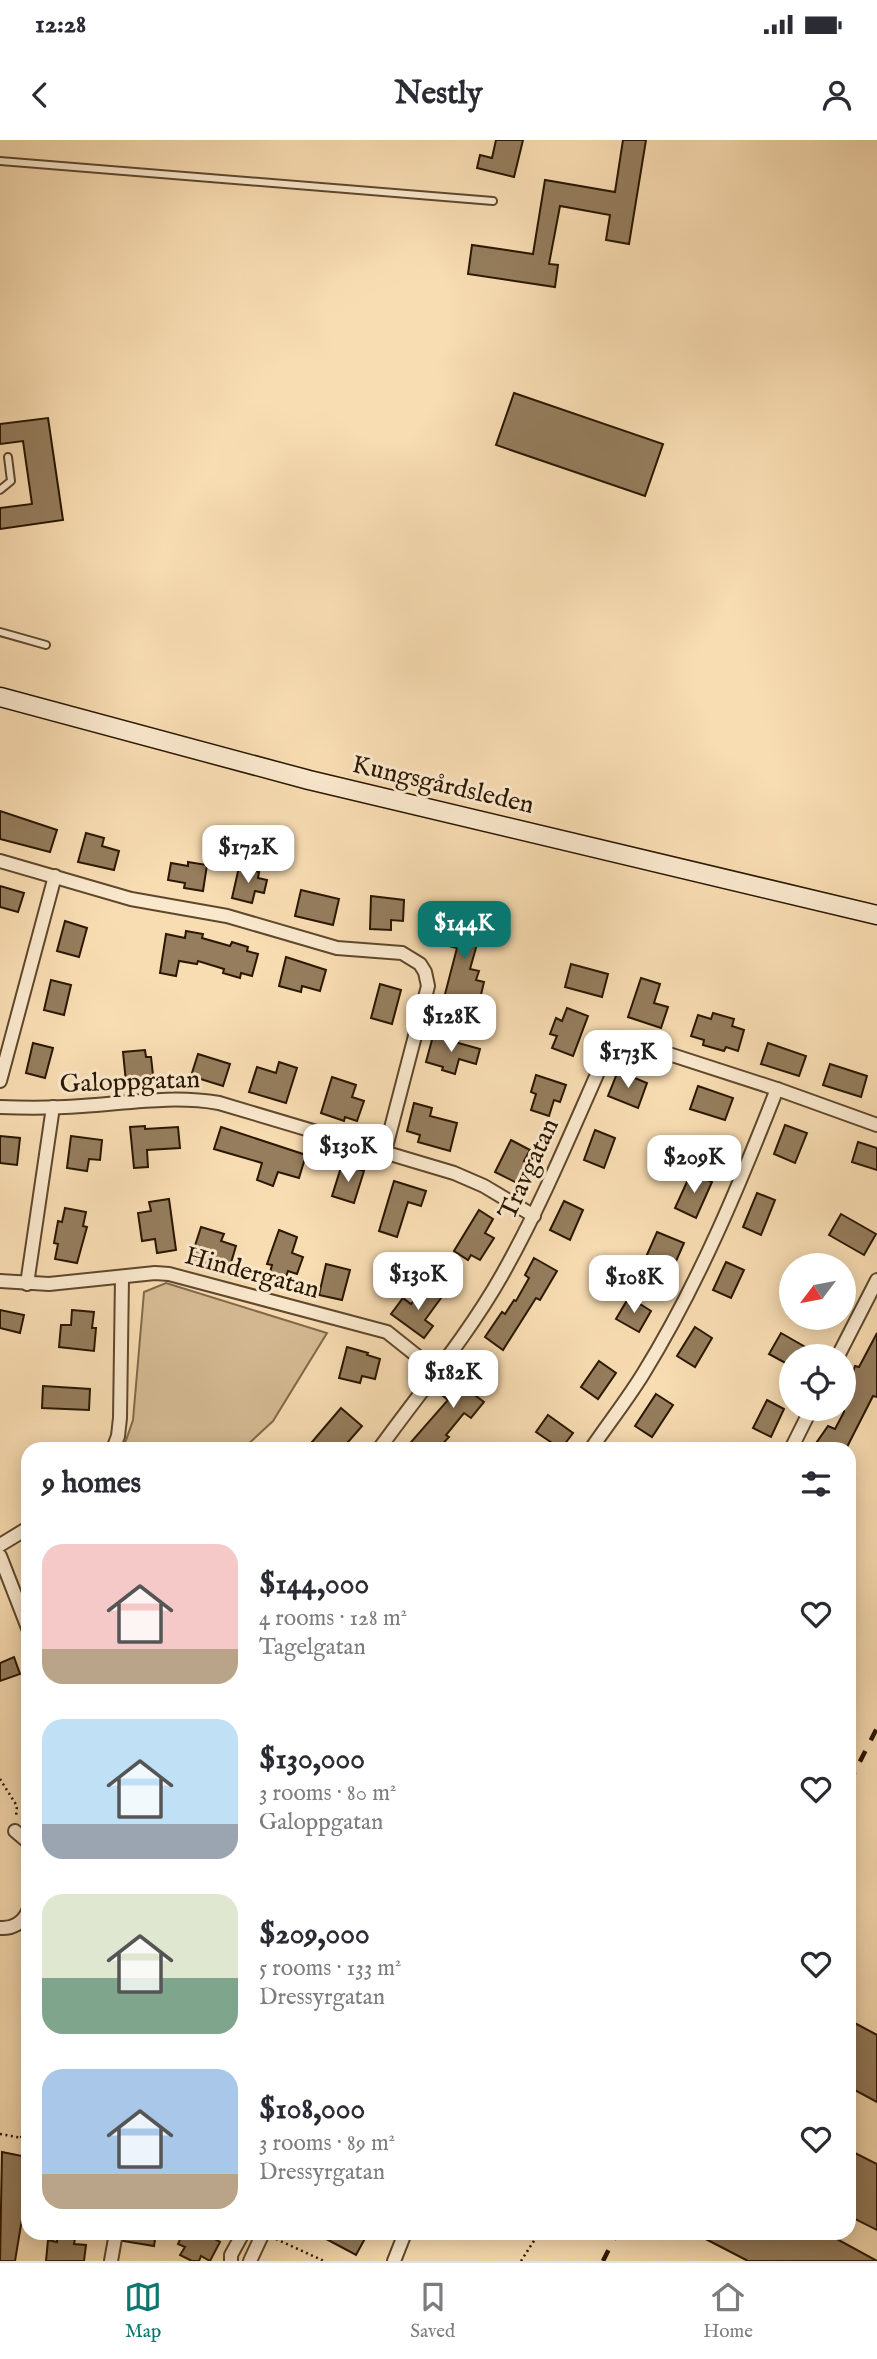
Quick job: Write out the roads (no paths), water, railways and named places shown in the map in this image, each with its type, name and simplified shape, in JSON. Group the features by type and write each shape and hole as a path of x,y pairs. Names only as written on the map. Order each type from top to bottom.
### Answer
{"main road":[{"name":"Kungsgårdsleden","path":"0,697 309,780 877,915"}],"street":[{"path":"0,860 141,901 227,916 337,948 401,953 420,964 428,986 385,1151"},
{"path":"0,1081 55,876"},
{"name":"Travgatan","path":"384,1442 458,1342 501,1278 534,1216 606,1054 617,1043 635,1043 777,1089"},
{"path":"596,1442 643,1374 694,1280 737,1190 777,1089 877,1125"},
{"name":"Galoppgatan","path":"0,1107 53,1107 152,1099 200,1099 454,1173 484,1186 534,1216"},
{"path":"27,1284 53,1107"},
{"name":"Hindergatan","path":"0,1281 27,1284 169,1274 387,1332 436,1371"},
{"path":"116,1442 120,1418 122,1277"},
{"path":"844,1344 877,1280"},
{"path":"794,1442 805,1421"},
{"path":"0,1545 21,1532"},
{"path":"0,1556 21,1610"},
{"path":"15,1831 21,1836"},
{"path":"0,1928 13,1927 21,1922"},
{"path":"111,2261 115,2240"},
{"path":"231,2261 231,2255 239,2240"},
{"path":"250,2261 260,2240"},
{"path":"394,2261 402,2240"}],"lane":[{"path":"0,161 493,201"},
{"path":"0,490 10,481 8,457"},
{"path":"0,632 46,645"}],"railway":[{"path":"856,1769 877,1728"},
{"path":"603,2261 614,2240"}]}
